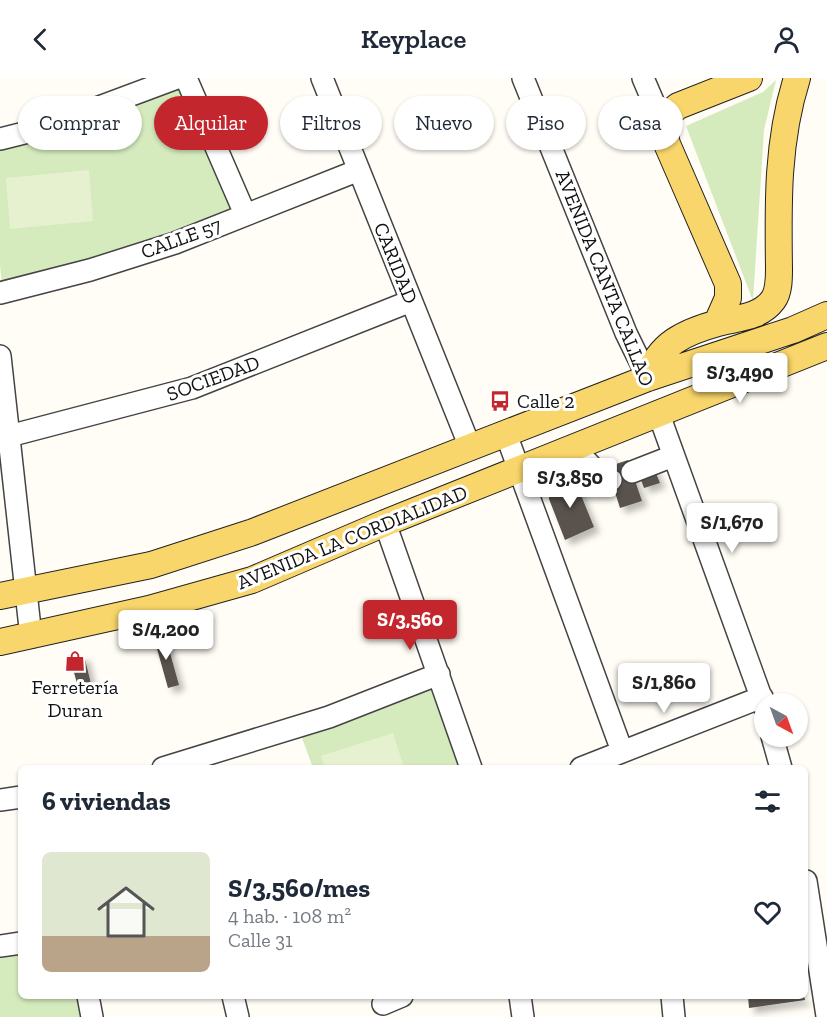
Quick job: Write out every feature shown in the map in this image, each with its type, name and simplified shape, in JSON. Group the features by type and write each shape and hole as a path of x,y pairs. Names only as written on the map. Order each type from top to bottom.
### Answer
{"main road":[{"path":"683,104 749,78"},
{"path":"648,378 653,361 662,349 681,338 717,323 740,320 759,312 773,301 778,285 779,160 784,126 797,78"},
{"path":"670,150 728,284 728,298 717,323"},
{"name":"AVENIDA LA CORDIALIDAD","path":"0,596 151,565 241,536 648,378 796,328 827,315"},
{"name":"AVENIDA LA CORDIALIDAD","path":"0,642 31,637 252,580 385,523 520,471 658,412 816,350"},
{"name":"AVENIDA CANTA CALLAO","path":"648,378 658,412"}],"street":[{"path":"0,139 40,129 177,78"},
{"path":"186,78 245,214"},
{"name":"CARIDAD","path":"322,78 470,447"},
{"name":"AVENIDA CANTA CALLAO","path":"523,78 626,333 648,378"},
{"path":"643,78 651,96"},
{"name":"CALLE 57","path":"0,293 175,243 358,170"},
{"name":"SOCIEDAD","path":"9,436 192,388 411,301"},
{"path":"0,356 31,637"},
{"path":"658,412 760,693"},
{"path":"506,434 622,751"},
{"path":"574,449 606,482 611,480"},
{"path":"632,472 673,456"},
{"path":"385,523 470,765"},
{"path":"173,765 329,717 439,674"},
{"path":"588,765 754,705"},
{"path":"775,747 780,765"},
{"path":"0,800 18,797"},
{"path":"808,894 827,1016"},
{"path":"0,946 18,944"},
{"path":"89,999 92,1017"},
{"path":"234,999 238,1017"},
{"path":"383,1006 396,999"},
{"path":"520,999 523,1017"},
{"path":"672,999 674,1017"}],"green space":[{"path":"776,80 764,130 753,301 686,126 763,92"},
{"path":"180,85 185,96 154,96 154,150 208,150 234,209 173,236 2,285 0,144 18,138 18,150 142,150 142,97"},
{"path":"89,170 93,221 10,229 6,178"},
{"path":"434,686 462,765 312,765 301,735"},
{"path":"393,733 403,765 324,765 321,756"},
{"path":"18,954 18,999 80,999 85,1017 0,1017 0,956"}],"building":[{"path":"628,460 642,501 620,508 607,467"},
{"path":"653,466 660,483 644,488 638,472"},
{"path":"574,478 594,527 565,540 549,499 549,493 554,487"},
{"path":"165,635 179,685 168,688 154,638"},
{"path":"84,655 91,684 78,687 70,658"},
{"path":"748,999 805,1000 749,1008"}],"place":[{"name":"Calle 2","path":"500,401"},
{"name":"Ferretería Duran","path":"75,661"}]}
